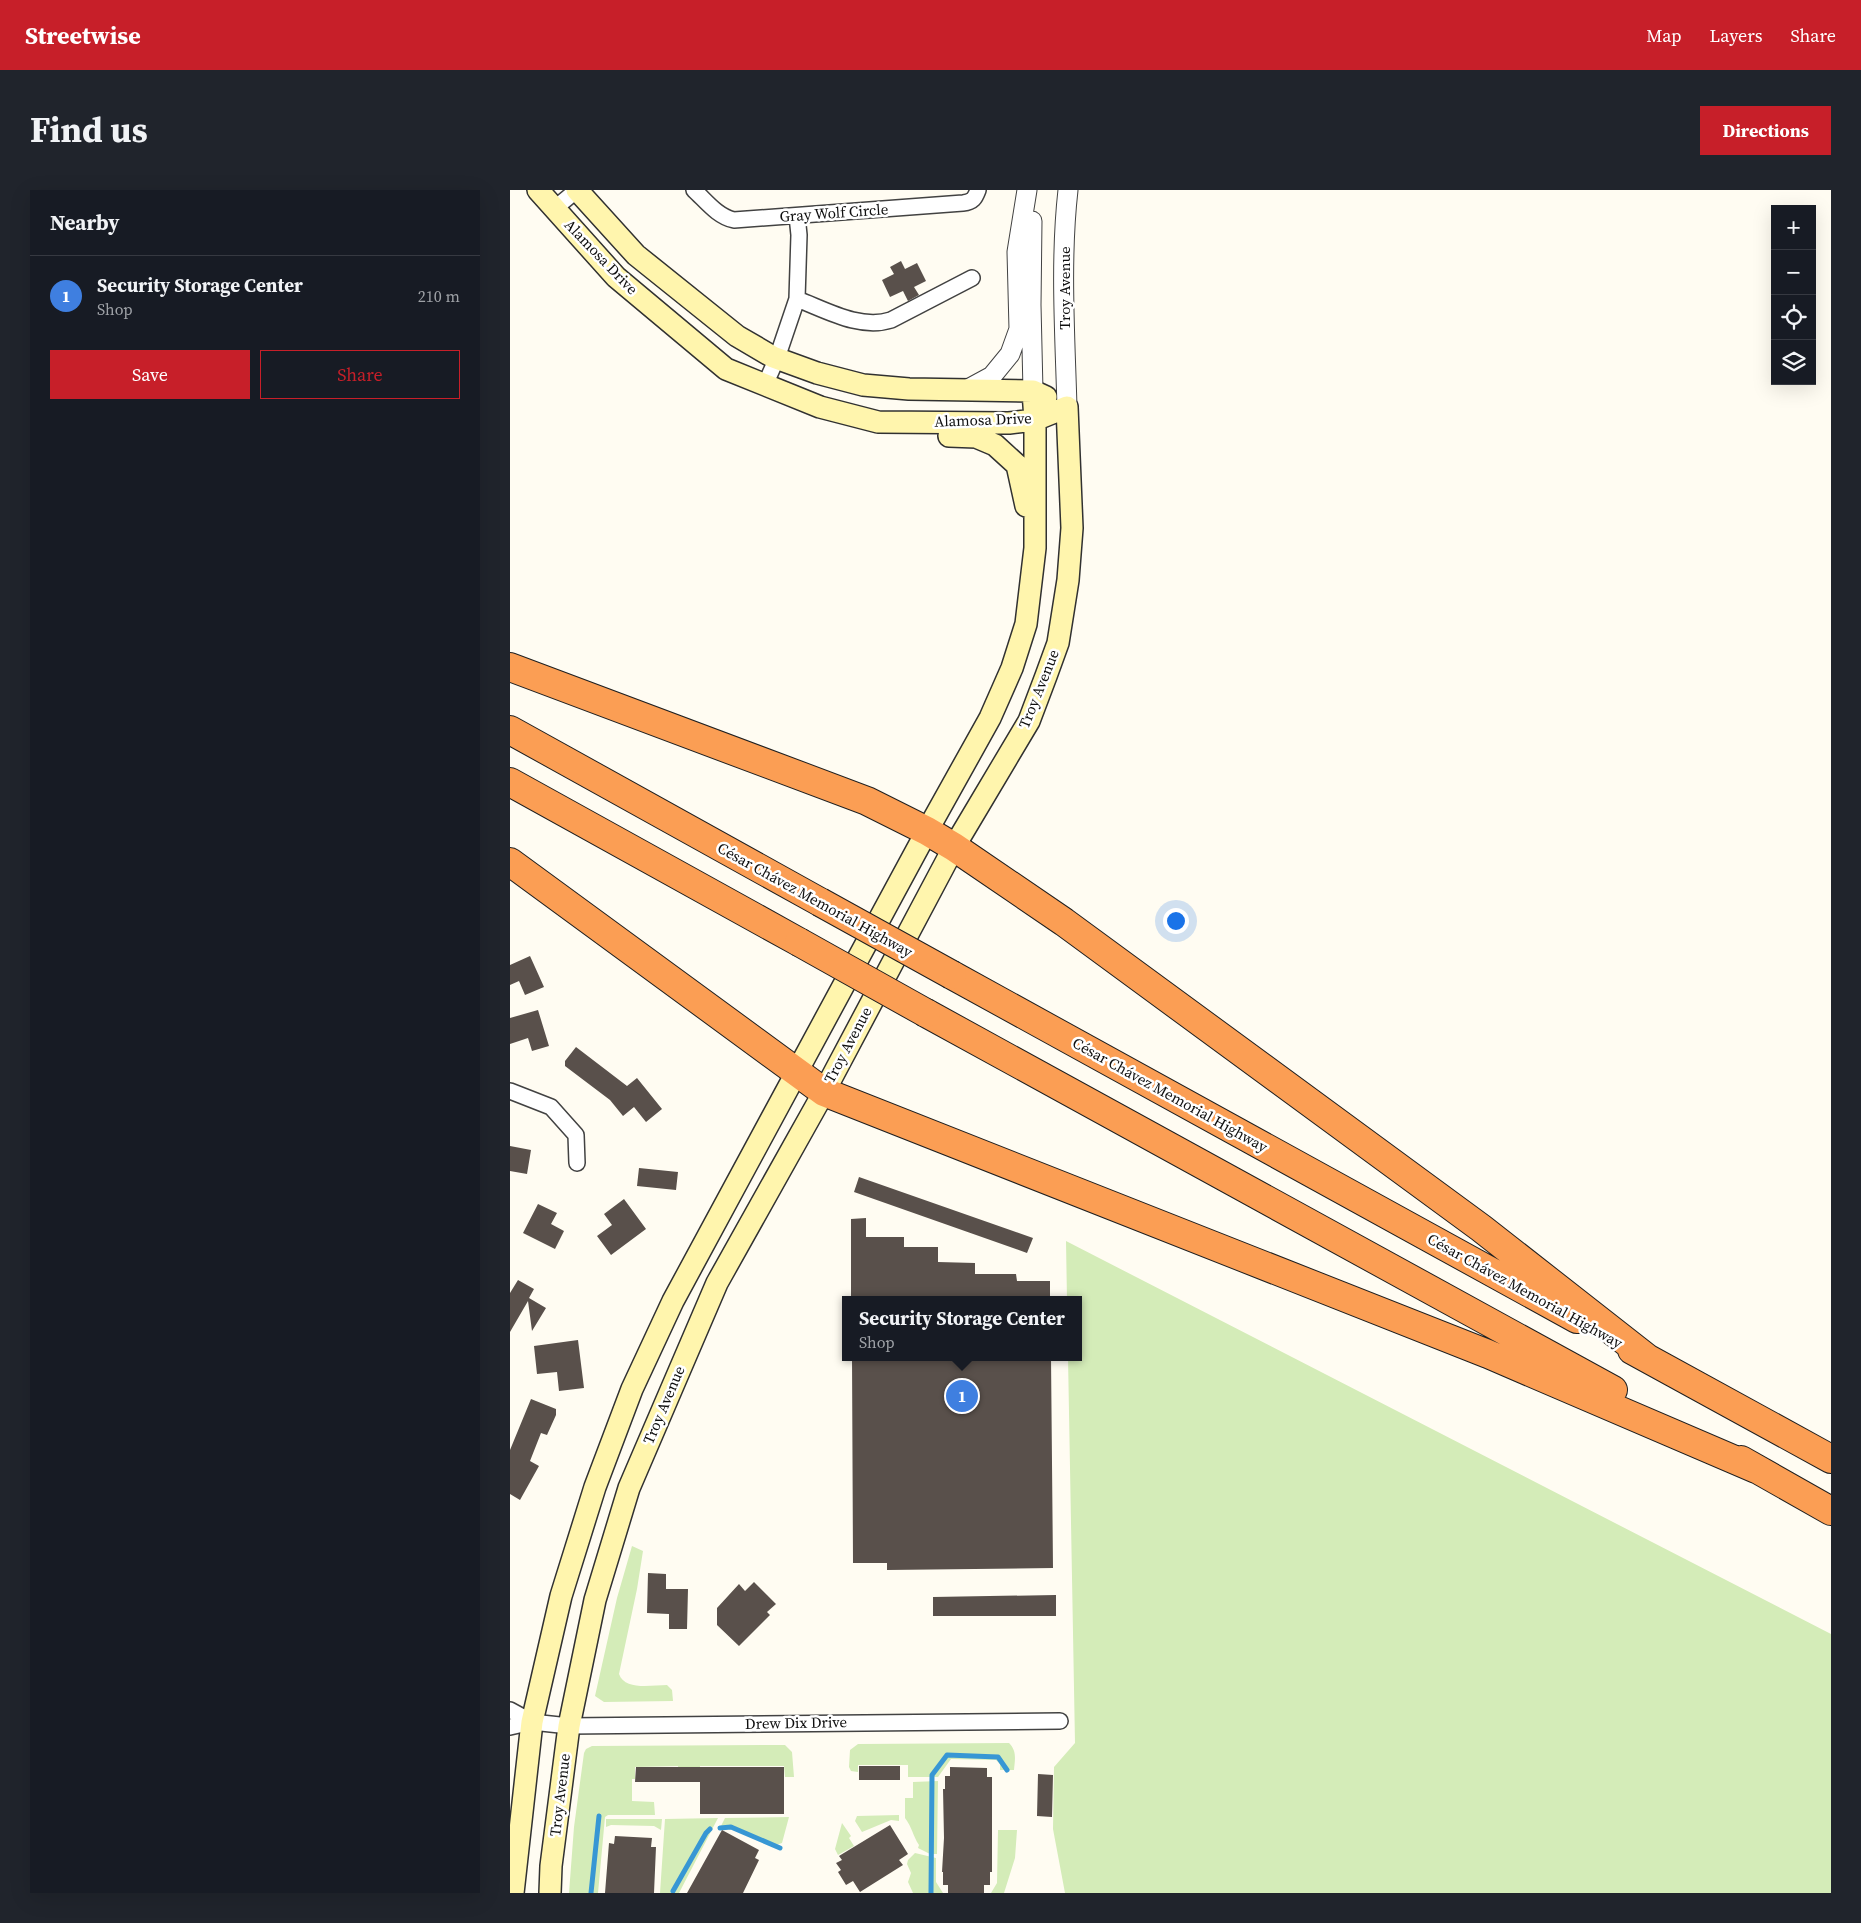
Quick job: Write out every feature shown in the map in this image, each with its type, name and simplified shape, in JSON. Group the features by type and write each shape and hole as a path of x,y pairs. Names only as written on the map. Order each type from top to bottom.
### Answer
{"highway":[{"path":"510,667 867,801 927,831 954,847 1064,922 1481,1228 1647,1358"},
{"name":"César Chávez Memorial Highway","path":"510,730 1831,1459"},
{"path":"510,782 1831,1511"},
{"path":"510,862 824,1092 1488,1354 1756,1469"}],"main road":[{"name":"Alamosa Drive","path":"538,190 616,276 726,369 765,385 820,407 878,422 1009,422 1035,420 1067,407"},
{"name":"Alamosa Drive","path":"577,190 636,255 737,336 777,358 817,374 863,385 909,389 1033,391 1067,407"},
{"path":"513,1893 532,1722 561,1596 595,1487 632,1389 672,1301 990,718 1012,668 1026,624 1035,548 1035,420 1033,391"},
{"name":"Troy Avenue","path":"550,1893 551,1866 569,1726 596,1600 629,1488 717,1283 824,1092 954,847 1029,721 1058,643 1068,580 1072,528 1067,407"},
{"path":"878,422 888,435 976,437 995,444 1017,465 1035,548"}],"street":[{"path":"554,209 577,190"},
{"name":"Gray Wolf Circle","path":"694,190 726,219 734,220 970,202 975,198 978,190"},
{"path":"968,389 992,376 1010,354 1019,329 1017,252 1027,190"},
{"path":"1032,190 1031,305 1033,391"},
{"name":"Troy Avenue","path":"1067,407 1064,300 1065,217 1068,190"},
{"path":"765,385 777,358 797,299 797,216"},
{"path":"797,299 849,318 866,323 879,324 891,320 972,278"},
{"path":"510,1091 551,1107 576,1135 578,1163"},
{"path":"510,1710 532,1722"},
{"name":"Drew Dix Drive","path":"532,1722 569,1726 1060,1720"},
{"path":"510,1727 532,1722"}],"green space":[{"path":"1066,1241 1831,1634 1831,1893 1065,1893 1053,1829 1054,1767 1075,1743 1068,1361 1082,1361 1082,1296 1067,1296"},
{"path":"632,1546 643,1551 619,1674 627,1683 633,1685 667,1685 672,1690 673,1701 604,1702 595,1696 617,1598"},
{"path":"1009,1743 1014,1752 1014,1770 1000,1770 1000,1764 996,1760 951,1759 938,1777 908,1777 908,1765 858,1765 858,1772 851,1771 849,1767 850,1750 858,1744"},
{"path":"785,1745 792,1752 794,1777 785,1777 784,1766 700,1766 700,1774 679,1780 678,1766 635,1767 635,1779 632,1779 632,1801 654,1802 655,1815 608,1815 605,1817 598,1893 569,1893 574,1827 586,1749 592,1746"},
{"path":"938,1781 937,1854 930,1854 918,1848 919,1845 905,1818 905,1798 913,1798 913,1782"},
{"path":"899,1815 899,1821 891,1820 862,1832 855,1821 857,1816"},
{"path":"789,1817 782,1843 776,1845 731,1825 721,1826 725,1818"},
{"path":"718,1818 679,1893 660,1893 665,1819"},
{"path":"606,1819 662,1819 661,1830 654,1826 611,1825 606,1827"},
{"path":"842,1823 851,1836 849,1838 854,1846 838,1855 835,1849"},
{"path":"998,1830 1017,1830 1015,1858 1004,1893 991,1893 997,1883"},
{"path":"915,1853 936,1858 936,1882 943,1893 913,1893 908,1882 911,1873 907,1864 908,1860"}],"building":[{"path":"901,261 905,269 917,263 926,281 914,287 919,295 908,301 903,291 890,297 882,280 894,274 890,267"},
{"path":"530,956 544,987 525,995 519,981 510,985 510,965"},
{"path":"538,1010 549,1046 532,1051 528,1038 510,1044 510,1018"},
{"path":"576,1047 627,1086 637,1078 662,1109 646,1122 634,1107 623,1116 610,1100 565,1066 565,1061"},
{"path":"510,1146 531,1150 527,1174 510,1171"},
{"path":"639,1168 678,1172 676,1190 637,1186"},
{"path":"859,1177 1033,1238 1027,1253 854,1192"},
{"path":"624,1199 646,1229 611,1255 597,1236 612,1225 604,1214"},
{"path":"538,1204 557,1213 551,1224 564,1231 555,1249 523,1233"},
{"path":"866,1218 866,1237 904,1237 904,1247 938,1247 938,1262 975,1263 975,1274 1016,1274 1017,1281 1050,1281 1050,1296 851,1296 851,1219"},
{"path":"518,1280 534,1289 529,1298 546,1308 532,1331 528,1301 510,1332 510,1293"},
{"path":"578,1340 584,1388 559,1391 557,1372 537,1374 534,1346"},
{"path":"852,1361 1051,1361 1053,1568 887,1570 887,1563 853,1563"},
{"path":"531,1399 556,1409 556,1415 547,1435 541,1433 530,1461 539,1466 520,1500 510,1494 510,1450"},
{"path":"648,1573 666,1574 666,1589 688,1589 687,1629 669,1629 669,1614 647,1613"},
{"path":"754,1582 776,1604 767,1612 770,1615 739,1646 717,1625 717,1608 739,1584 745,1591"},
{"path":"1056,1595 1056,1616 933,1616 933,1597"},
{"path":"859,1766 900,1766 900,1780 859,1780"},
{"path":"636,1767 784,1767 784,1814 700,1814 700,1782 635,1782"},
{"path":"950,1767 987,1768 987,1777 992,1777 992,1872 990,1872 990,1885 984,1885 984,1893 948,1893 948,1885 943,1885 943,1789 945,1789 945,1776 950,1776"},
{"path":"1038,1774 1053,1775 1052,1817 1037,1816"},
{"path":"890,1825 908,1854 899,1860 903,1865 860,1892 853,1881 846,1885 838,1872 841,1870 836,1863 842,1860 839,1856"},
{"path":"722,1830 759,1850 755,1858 759,1860 743,1893 687,1893"},
{"path":"615,1836 652,1838 651,1847 656,1847 654,1893 605,1893 609,1843 614,1844"}],"waterway":[{"path":"931,1893 932,1775 947,1755 998,1757 1007,1770"},
{"path":"591,1893 599,1816"},
{"path":"720,1828 731,1827 780,1848"},
{"path":"673,1891 710,1829"}],"place":[{"name":"Security Storage Center","path":"962,1396"}]}
